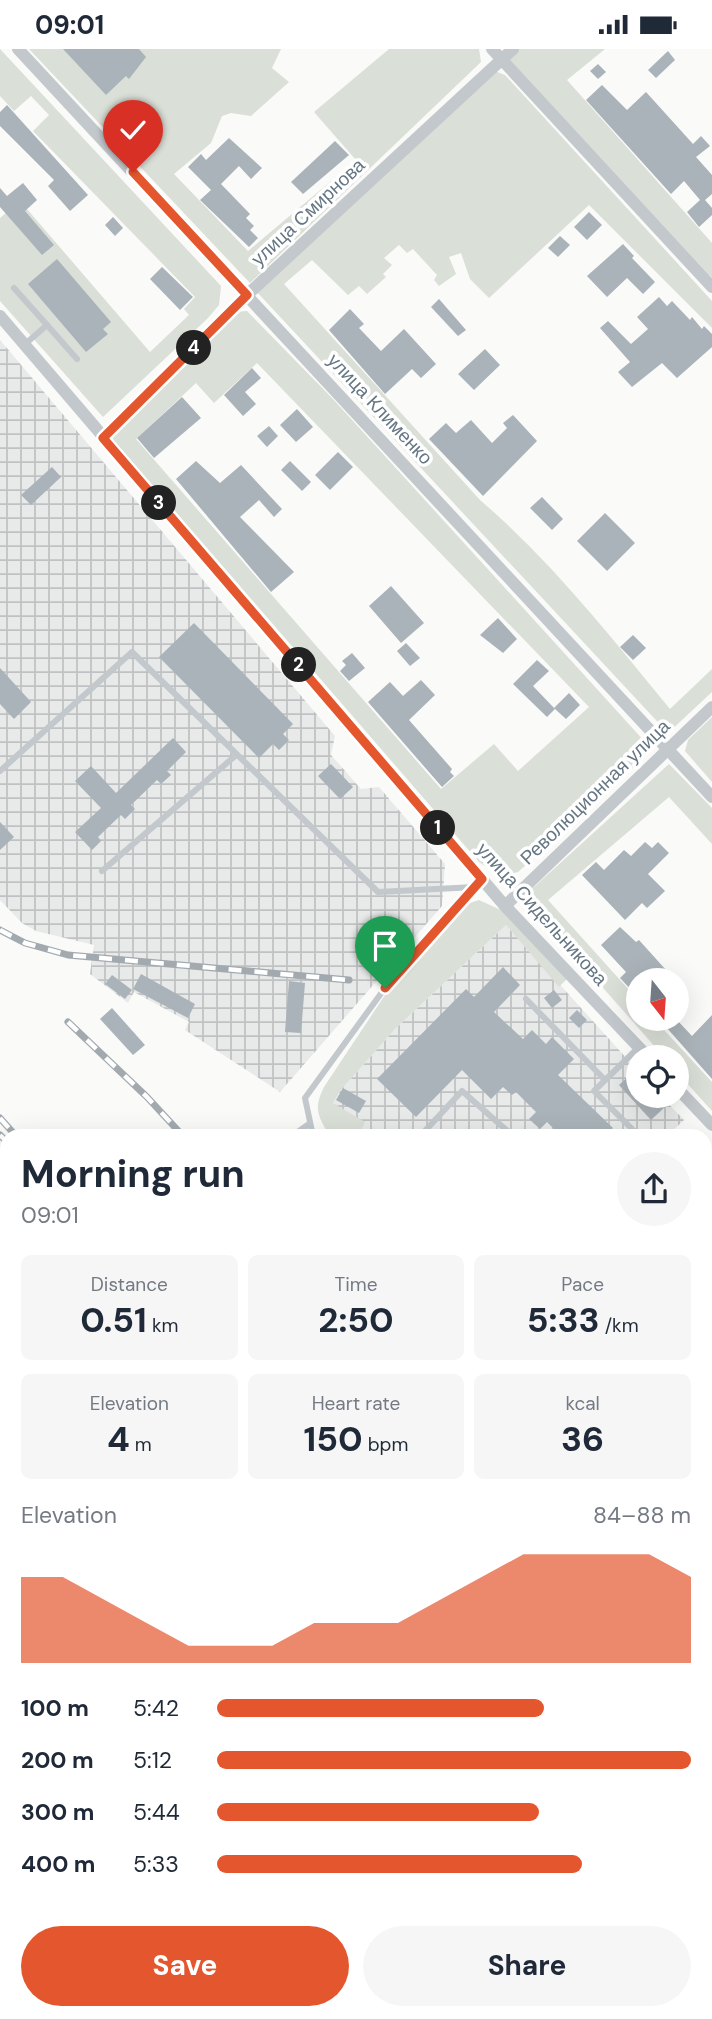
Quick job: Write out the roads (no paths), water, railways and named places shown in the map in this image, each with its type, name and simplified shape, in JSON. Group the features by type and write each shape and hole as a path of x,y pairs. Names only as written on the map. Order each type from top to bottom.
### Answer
{"street":[{"name":"улица Клименко","path":"18,49 712,797"},
{"path":"492,49 712,287"},
{"name":"улица Смирнова","path":"103,438 247,295 513,49"},
{"name":"улица Сидельникова","path":"0,316 478,883 505,906 637,1045"},
{"name":"Революционная улица","path":"505,906 712,706"},
{"path":"689,1101 712,1125"}],"lane":[{"path":"14,288 77,359"},
{"path":"24,345 47,325"},
{"path":"0,771 132,652 235,756 377,892 478,883"},
{"path":"102,871 235,756"},
{"path":"310,1129 305,1098 385,988 478,883"},
{"path":"526,999 605,1080"},
{"path":"626,1060 594,1091 632,1129"},
{"path":"428,1129 462,1091 505,1129"},
{"path":"303,1129 309,1125"}],"railway":[{"path":"0,930 25,943 68,955 349,980"},
{"path":"68,1022 177,1129"},
{"path":"0,1118 10,1129"}]}
